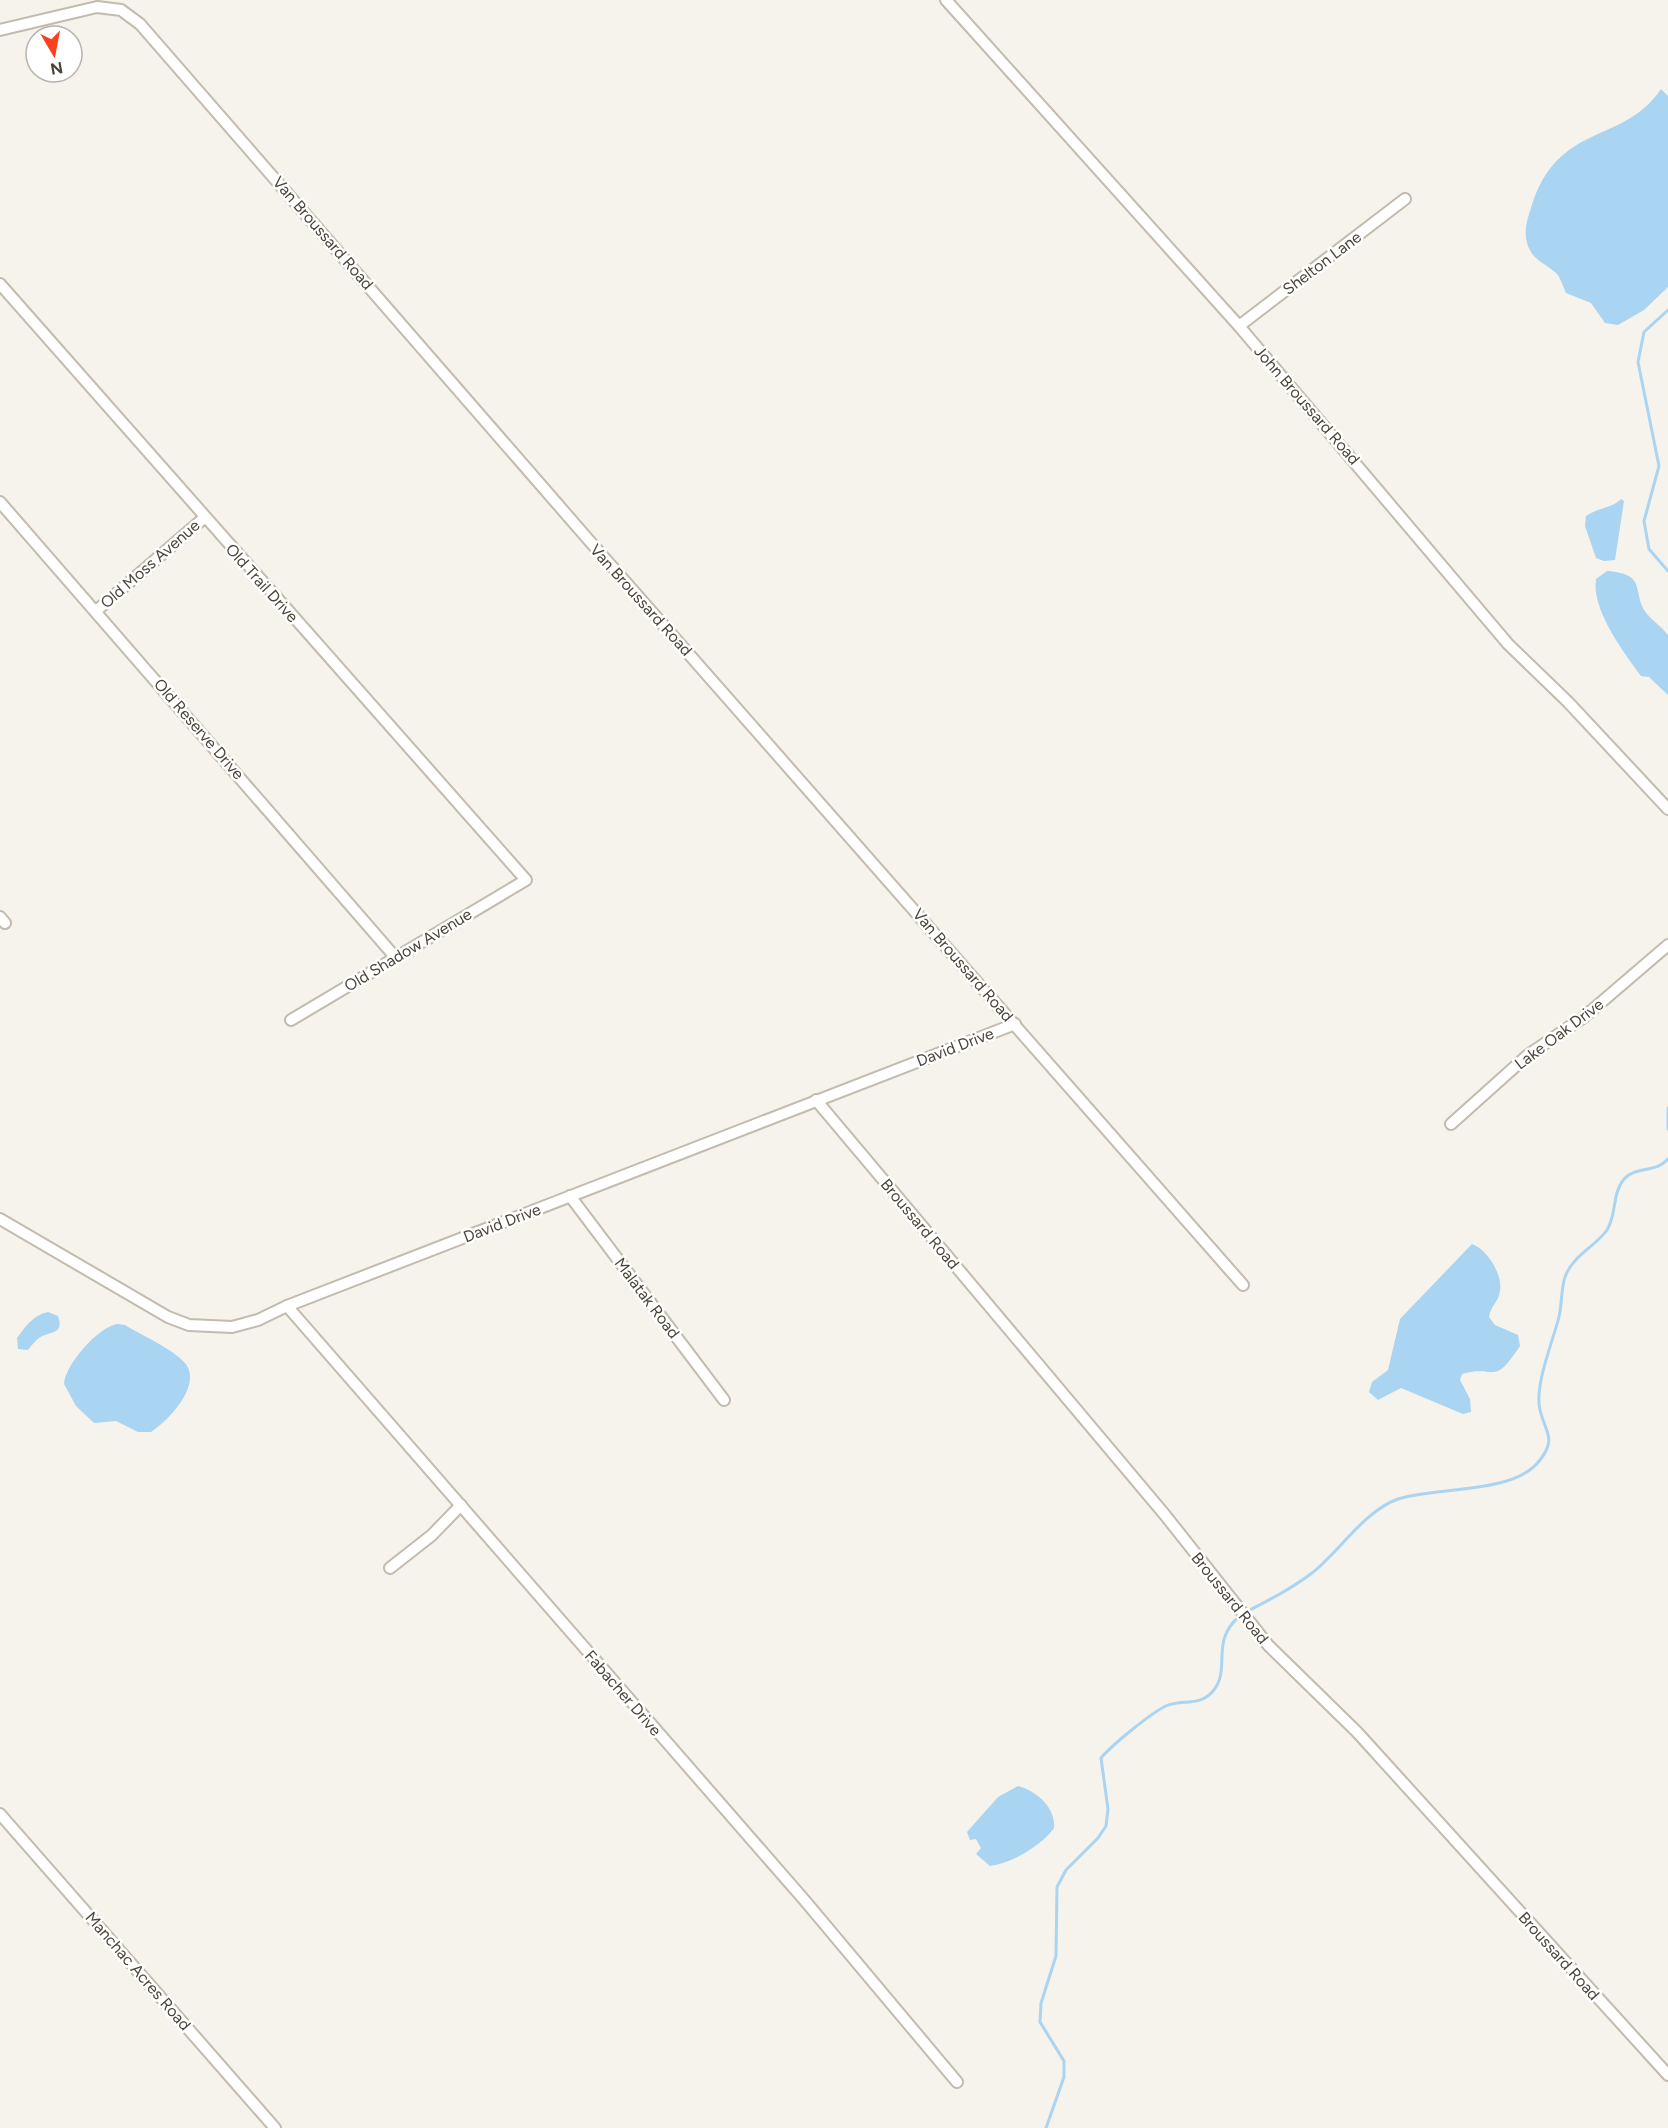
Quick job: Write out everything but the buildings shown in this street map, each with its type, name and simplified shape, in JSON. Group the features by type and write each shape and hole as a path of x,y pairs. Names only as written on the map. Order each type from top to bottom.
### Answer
{"street":[{"name":"John Broussard Road","path":"946,0 1239,326 1508,644 1568,702 1668,809"},
{"name":"Van Broussard Road","path":"0,30 97,7 122,10 140,24 593,545 1243,1285"},
{"name":"Shelton Lane","path":"1239,326 1405,199"},
{"name":"Old Trail Drive","path":"0,284 204,518 526,880"},
{"name":"Old Reserve Drive","path":"0,502 396,958"},
{"name":"Old Moss Avenue","path":"96,610 204,518"},
{"name":"Old Shadow Avenue","path":"291,1020 526,880"},
{"name":"Lake Oak Drive","path":"1450,1124 1528,1055 1584,1017 1668,945"},
{"name":"David Drive","path":"0,1219 168,1317 189,1325 232,1327 258,1320 287,1306 1015,1024"},
{"name":"Broussard Road","path":"816,1100 1165,1515 1249,1623 1284,1662 1357,1732 1668,2075"},
{"name":"Malatak Road","path":"570,1196 724,1400"},
{"name":"Fabacher Drive","path":"287,1306 806,1902 957,2082"},
{"path":"390,1568 426,1540 461,1505"},
{"name":"Manchac Acres Road","path":"0,1814 275,2128"}],"water":[{"path":"1661,89 1668,96 1668,287 1644,310 1618,325 1605,323 1591,303 1566,293 1556,273 1533,255 1526,241 1528,219 1543,180 1557,161 1574,147 1629,119 1646,107"},
{"path":"1621,499 1624,501 1615,560 1604,561 1596,558 1585,526 1586,516"},
{"path":"1607,571 1629,576 1634,581 1648,615 1668,635 1668,695 1649,677 1641,676 1610,630 1596,591 1596,579"},
{"path":"1472,1244 1483,1251 1493,1263 1499,1278 1499,1295 1489,1317 1495,1325 1518,1335 1520,1346 1499,1371 1462,1374 1460,1380 1470,1399 1471,1412 1463,1414 1401,1388 1378,1400 1369,1392 1372,1382 1388,1370 1400,1319"},
{"path":"48,1312 58,1316 60,1322 58,1329 39,1338 28,1350 18,1349 17,1338 24,1329 34,1318"},
{"path":"117,1324 125,1325 173,1353 185,1363 189,1372 190,1382 181,1402 166,1420 151,1432 138,1432 116,1421 94,1423 76,1406 64,1384 76,1357 92,1339"},
{"path":"1018,1786 1044,1801 1052,1814 1054,1828 1042,1841 1025,1853 990,1866 976,1854 981,1848 976,1839 970,1840 967,1832 998,1797"}],"waterway":[{"path":"1668,310 1644,332 1638,362 1659,466 1644,521 1649,549 1668,571"},
{"path":"1668,1108 1668,1129"},
{"path":"1246,1612 1312,1573 1363,1522 1385,1505 1414,1495 1474,1488 1512,1479 1528,1471 1540,1460 1549,1440 1540,1410 1540,1389 1559,1317 1565,1277 1573,1263 1607,1230 1618,1191 1624,1179 1634,1172 1658,1166 1668,1159"},
{"path":"1046,2128 1064,2077 1064,2061 1040,2022 1041,2003 1056,1956 1057,1887 1066,1870 1098,1838 1106,1826 1108,1809 1101,1758 1132,1730 1159,1710 1172,1704 1197,1701 1213,1691 1221,1674 1225,1635 1240,1616"}]}
